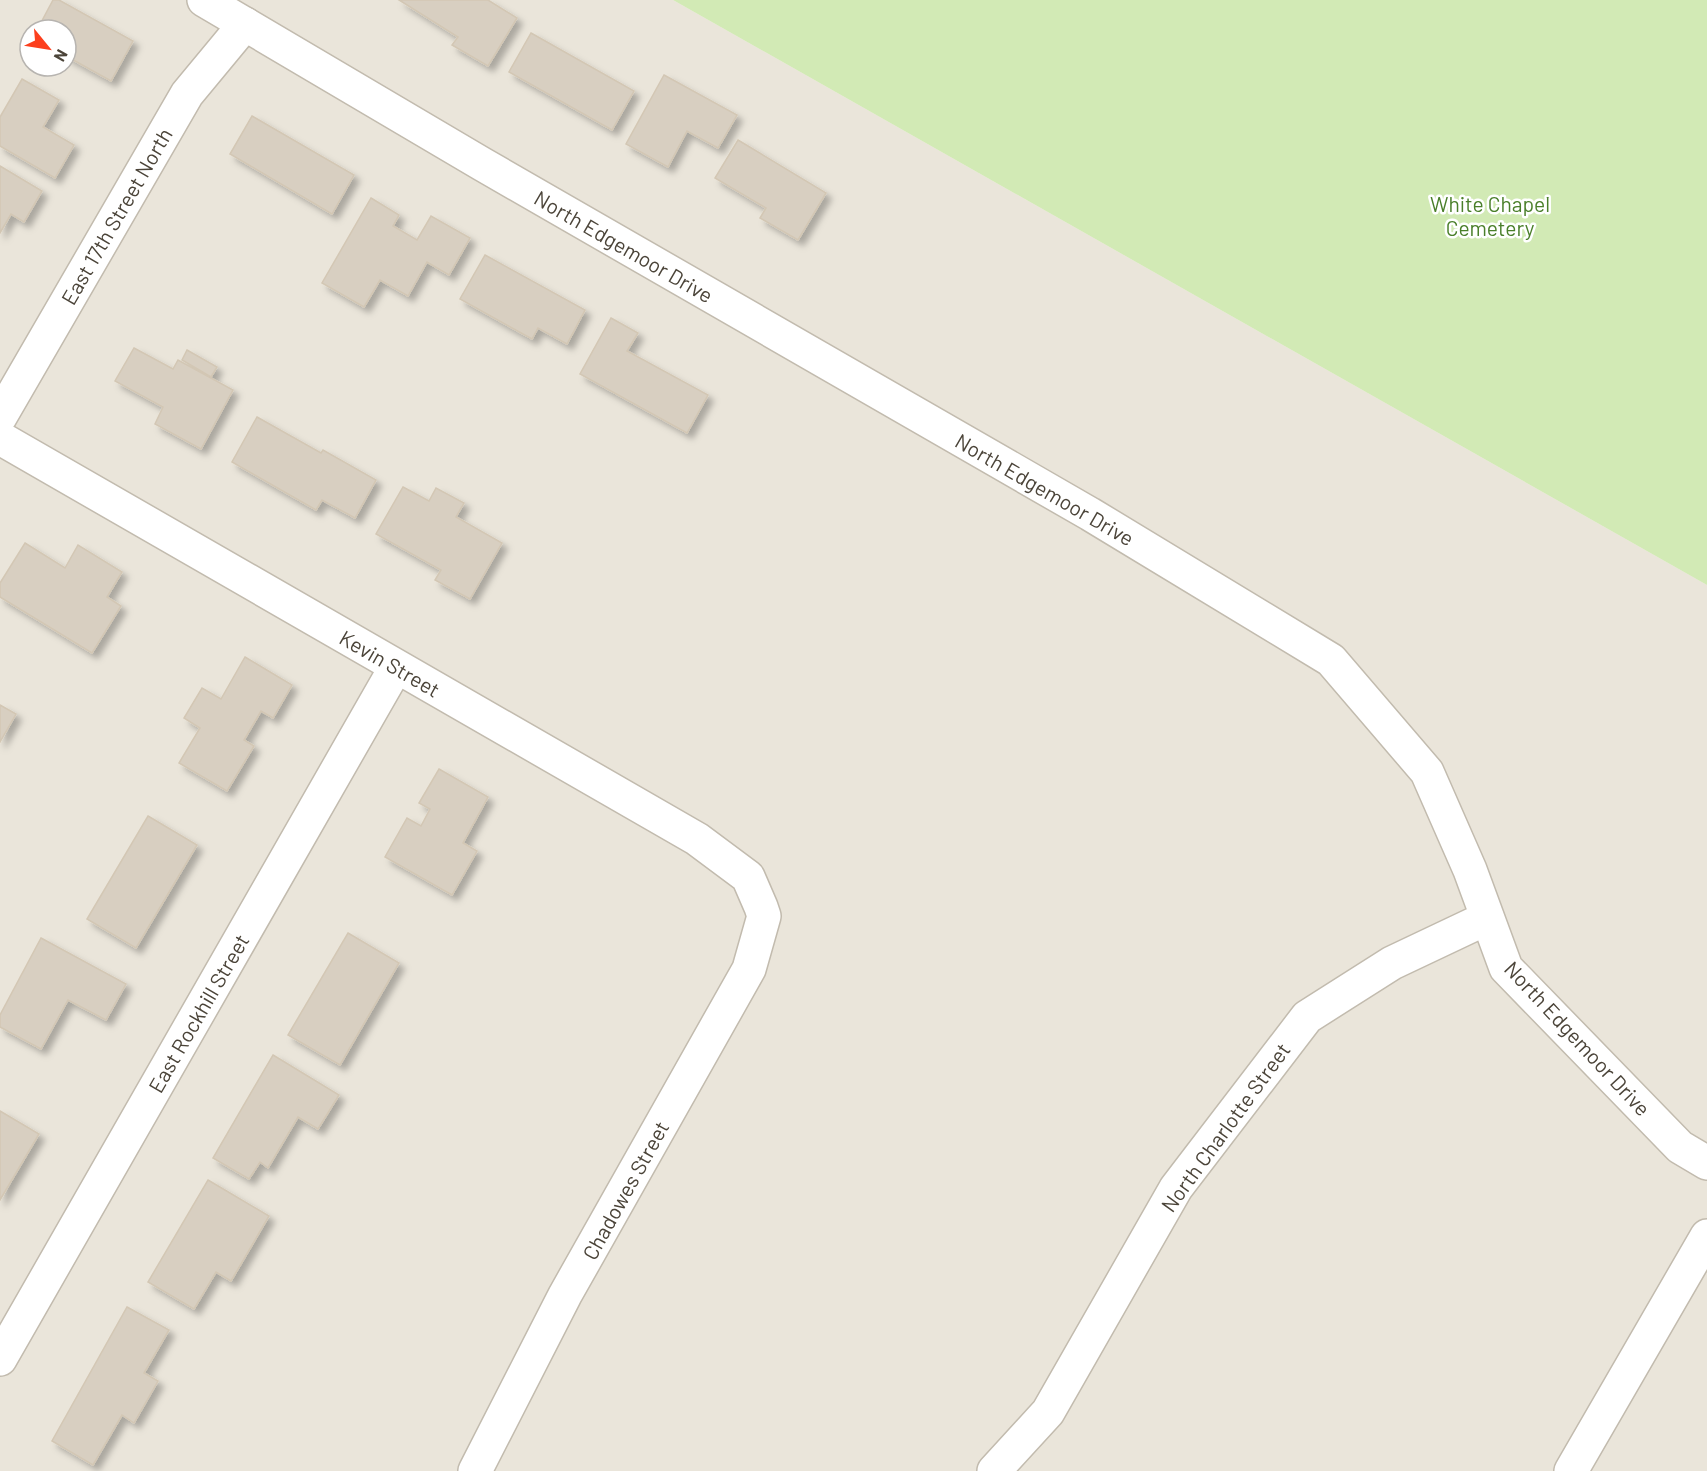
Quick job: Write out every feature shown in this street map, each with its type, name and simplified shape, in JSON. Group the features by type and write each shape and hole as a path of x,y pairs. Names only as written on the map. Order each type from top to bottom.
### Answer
{"street":[{"name":"North Edgemoor Drive","path":"204,0 482,164 1080,508 1330,660 1427,772 1470,870 1506,968 1680,1147 1707,1163"},
{"name":"East 17th Street North","path":"0,417 187,94 245,24"},
{"name":"Kevin Street","path":"0,438 698,839 748,877 761,907"},
{"name":"East Rockhill Street","path":"0,1359 396,667"},
{"name":"Chadowes Street","path":"475,1471 566,1295 749,969 764,916 761,907"},
{"name":"North Charlotte Street","path":"994,1471 1048,1412 1176,1188 1307,1017 1392,963 1487,918"},
{"path":"1571,1471 1707,1236"}],"shaded area":[{"path":"0,0 673,0 1707,585 1707,1471 0,1471"}],"green space":[{"name":"White Chapel Cemetery","path":"673,0 1707,0 1707,585"}],"building":[{"path":"53,0 59,0 133,41 111,81 78,63 78,18 43,18"},
{"path":"399,0 488,0 517,18 488,66 452,45 458,37"},
{"path":"531,33 634,91 612,130 509,72"},
{"path":"664,75 737,115 718,148 687,131 668,167 626,144"},
{"path":"22,79 59,100 43,127 74,145 55,178 0,146 0,117"},
{"path":"252,116 354,175 332,214 230,154"},
{"path":"738,140 826,193 798,240 760,218 766,208 715,178"},
{"path":"0,166 42,191 24,222 11,214 0,233"},
{"path":"371,198 399,215 393,226 417,240 431,216 470,238 449,275 427,262 408,296 380,280 364,307 322,283"},
{"path":"485,255 585,310 567,344 538,328 532,339 460,299"},
{"path":"611,318 638,333 627,351 708,395 687,433 580,374"},
{"path":"134,348 173,369 178,360 233,390 201,449 155,424 163,407 115,381"},
{"path":"187,350 217,367 211,377 182,360"},
{"path":"257,417 321,453 323,450 376,480 355,518 322,500 316,510 232,462"},
{"path":"403,487 429,501 436,488 464,503 456,517 502,543 470,599 435,580 441,570 376,534"},
{"path":"25,543 65,568 78,545 122,572 107,597 121,606 92,653 0,597 0,583"},
{"path":"245,657 292,685 273,718 261,711 244,740 254,746 227,791 179,763 200,728 184,718 202,688 221,699"},
{"path":"0,705 16,714 0,742"},
{"path":"439,769 488,797 463,843 477,851 452,895 385,857 407,818 421,826 430,809 419,803"},
{"path":"148,816 197,845 136,948 87,919"},
{"path":"348,933 399,963 340,1065 288,1035"},
{"path":"41,938 126,984 106,1020 68,1000 41,1049 0,1027 0,1015"},
{"path":"273,1055 339,1095 318,1129 298,1117 268,1168 260,1162 249,1179 213,1158"},
{"path":"0,1111 39,1134 0,1200"},
{"path":"208,1180 269,1216 231,1281 216,1272 194,1309 148,1282"},
{"path":"127,1307 169,1330 144,1373 158,1381 134,1423 122,1415 93,1465 52,1441"}]}
